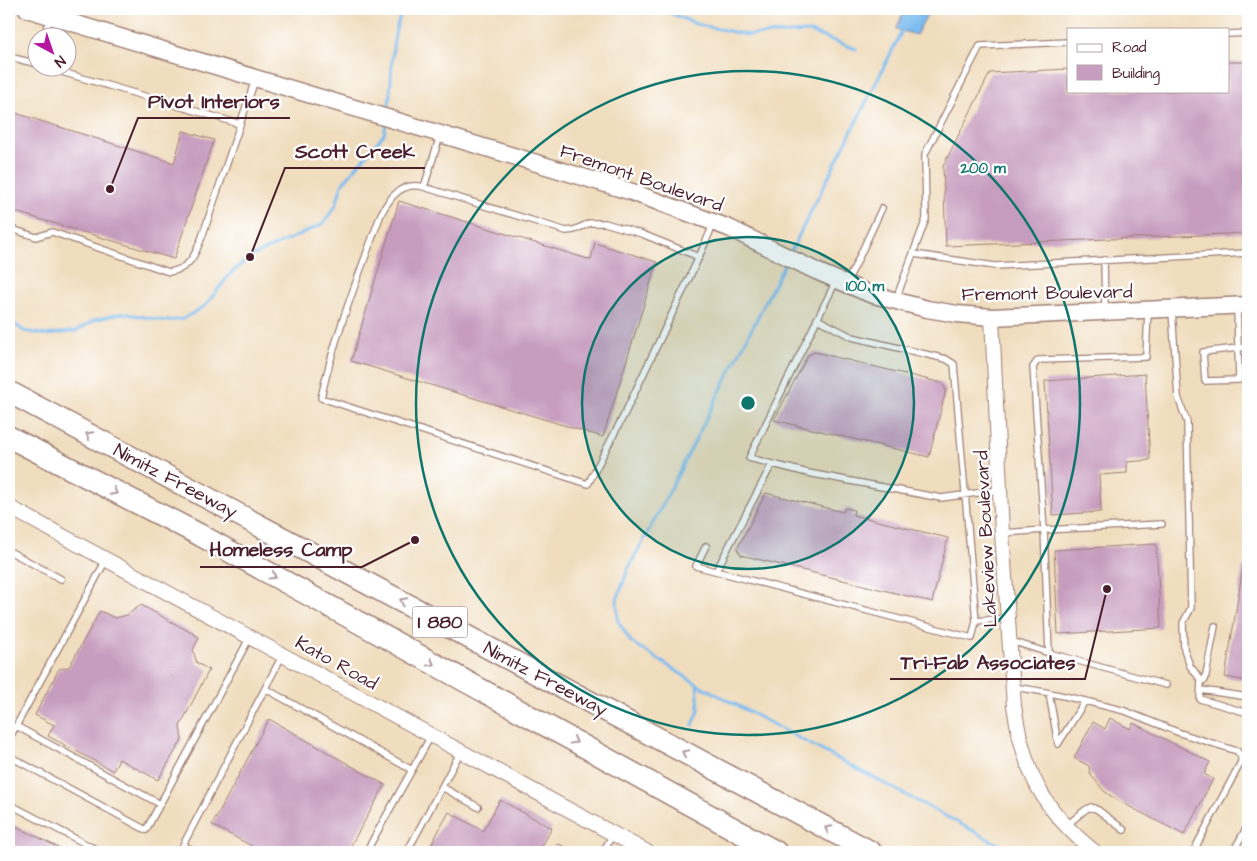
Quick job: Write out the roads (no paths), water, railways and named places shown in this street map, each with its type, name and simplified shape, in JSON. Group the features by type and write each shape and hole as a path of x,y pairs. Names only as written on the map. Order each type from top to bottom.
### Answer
{"highway":[{"name":"Nimitz Freeway","path":"9,392 871,852"},
{"name":"Nimitz Freeway","path":"9,438 200,535 776,852"}],"main road":[{"name":"Fremont Boulevard","path":"27,9 629,191 729,228 834,280 894,302 949,313 992,317 1242,306"}],"street":[{"name":"Lakeview Boulevard","path":"992,317 1002,533 1014,706 1023,755 1043,797 1076,837 1095,852"},
{"name":"Kato Road","path":"9,506 647,852"}],"lane":[{"path":"47,28 51,16"},
{"path":"1230,34 1248,34"},
{"path":"894,302 926,219 925,154 980,46 1067,42"},
{"path":"9,57 28,62"},
{"path":"78,77 240,124"},
{"path":"9,228 36,237 52,232 169,272 180,271 194,257 202,237 256,78"},
{"path":"424,186 441,134"},
{"path":"699,257 642,234 605,224 590,223 574,230 566,231 424,186 409,186 399,190 390,199 381,214 340,326 321,398 588,484 625,412 699,257 714,222"},
{"path":"882,208 856,266 834,280 749,458 808,473 940,498 1000,490"},
{"path":"914,254 996,266 1248,253"},
{"path":"1104,260 1105,312"},
{"path":"1242,306 1238,348 1239,380 1205,381 1203,352 1238,348 1248,347"},
{"path":"1172,309 1178,397 1187,422 1191,608 1183,623 1184,649 1190,666 1201,680 1200,699 1248,713"},
{"path":"1049,653 1044,530 1033,367 1038,360 1146,357 1148,310"},
{"path":"706,546 696,566 972,638 976,621 954,364 946,359 852,337 817,319"},
{"path":"716,571 772,464"},
{"path":"1002,533 1162,524"},
{"path":"9,552 60,579"},
{"path":"9,739 107,558"},
{"path":"976,621 1008,618"},
{"path":"1201,680 1205,680 1214,626"},
{"path":"9,756 146,830 251,636"},
{"path":"1010,641 1166,685"},
{"path":"196,852 183,845 283,654"},
{"path":"1013,687 1049,693 1125,711 1180,733 1237,751 1241,756 1241,762 1193,852"},
{"path":"266,688 412,770"},
{"path":"1200,690 1248,697"},
{"path":"1049,693 1058,744 1085,701"},
{"path":"16,726 160,804"},
{"path":"366,852 432,735"},
{"path":"407,852 461,751"},
{"path":"442,787 478,807"},
{"path":"9,804 102,852"},
{"path":"1066,826 1085,810 1092,807 1124,830"},
{"path":"1233,852 1248,825"},
{"path":"603,852 613,834"},
{"path":"559,848 566,852"}],"water":[{"path":"905,9 930,9 916,35 896,29"}],"waterway":[{"path":"388,112 393,46 398,21 403,9"},
{"path":"661,9 696,24 747,35 810,32 856,49"},
{"path":"790,253 903,29"},
{"path":"9,320 24,331 47,335 76,331 95,320 122,313 166,321 183,319 205,306 230,274 250,257 323,224 336,205 342,184 384,134 386,123"},
{"path":"786,261 628,569 617,600 618,621 631,642 697,684 1013,852"},
{"path":"693,725 699,710 697,684"}],"place":[{"name":"Pivot Interiors","path":"110,189"},
{"name":"Scott Creek","path":"250,257"},
{"name":"Homeless Camp","path":"415,540"},
{"name":"Tri-Fab Associates","path":"1107,589"}]}
